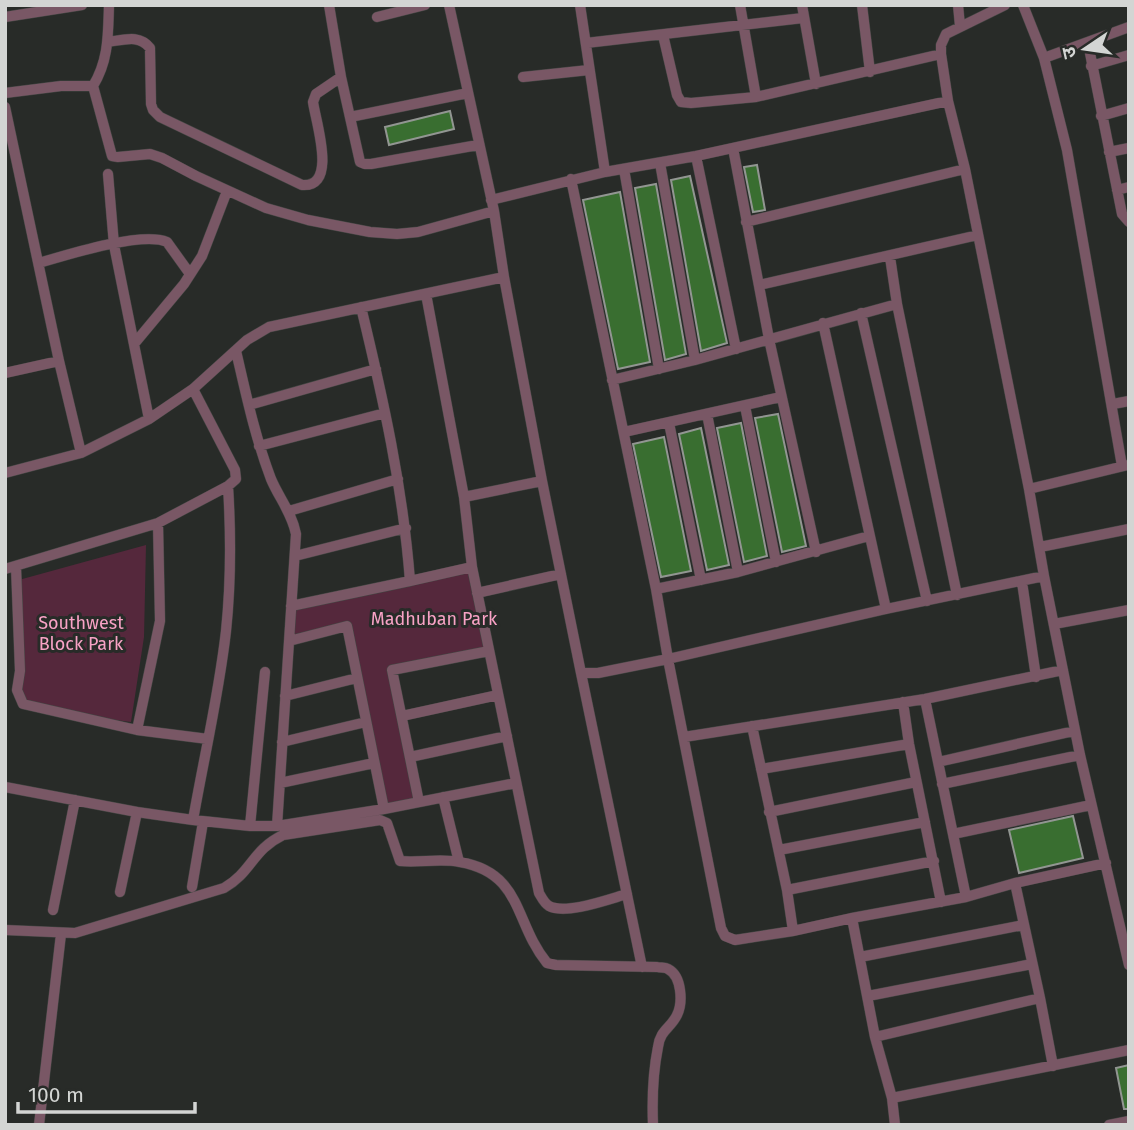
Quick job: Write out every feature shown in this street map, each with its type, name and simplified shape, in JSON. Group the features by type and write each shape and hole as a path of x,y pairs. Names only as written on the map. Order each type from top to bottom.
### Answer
{"street":[{"path":"5,17 82,5"},
{"path":"109,5 105,60 93,86 112,156 118,158 150,155 162,158 227,191 289,215 386,234 418,232 494,211"},
{"path":"329,5 341,77 360,162 365,164 478,145"},
{"path":"377,17 425,5"},
{"path":"449,5 494,211 542,481 642,967"},
{"path":"580,5 605,172"},
{"path":"740,5 756,97"},
{"path":"802,5 816,84"},
{"path":"862,5 870,72"},
{"path":"958,5 960,26"},
{"path":"1006,5 946,34 941,54 948,101 965,169 1029,489 1074,730 1106,863 1124,920 1129,965"},
{"path":"1023,5 1044,58 1067,150 1125,466 1029,489"},
{"path":"586,43 803,18"},
{"path":"1044,58 1129,27"},
{"path":"663,35 681,102 691,103 756,97 941,54"},
{"path":"108,42 135,38 142,40 150,48 151,104 160,117 302,185 311,186 318,182 322,174 323,158 313,102 316,94 341,77"},
{"path":"1088,43 1122,214 1129,222"},
{"path":"1091,66 1129,55"},
{"path":"523,77 589,70"},
{"path":"5,93 61,86 93,86"},
{"path":"349,117 468,93"},
{"path":"491,200 571,179 696,156 948,101"},
{"path":"5,107 81,453"},
{"path":"1101,116 1129,108"},
{"path":"733,148 769,339 816,552"},
{"path":"1109,152 1129,148"},
{"path":"696,156 736,349"},
{"path":"660,163 695,360"},
{"path":"624,169 659,369"},
{"path":"746,222 965,169"},
{"path":"107,174 114,245 149,419"},
{"path":"571,179 656,589 721,928 725,936 735,940 793,931 967,897 1015,883 1106,863"},
{"path":"1117,190 1129,187"},
{"path":"134,344 190,274 208,242 227,191"},
{"path":"759,285 978,235"},
{"path":"39,263 70,254 150,239 161,240 172,249 190,274"},
{"path":"890,257 897,304 957,595"},
{"path":"5,473 81,453 149,419 193,389 257,333 269,327 504,277"},
{"path":"426,294 464,497 472,567 539,893 547,905 556,909 568,909 626,894"},
{"path":"612,380 897,304"},
{"path":"361,307 398,479 406,528 410,581"},
{"path":"861,313 926,601"},
{"path":"823,323 886,609"},
{"path":"236,351 259,446 278,494 289,511 296,534 277,826"},
{"path":"5,373 59,361"},
{"path":"249,405 376,369"},
{"path":"193,389 235,470 236,479 228,486 158,523 11,568 20,671 17,690 23,704 136,730 208,738"},
{"path":"624,432 781,397"},
{"path":"1113,404 1129,401"},
{"path":"745,406 776,562"},
{"path":"259,446 385,412"},
{"path":"707,414 738,572"},
{"path":"669,423 701,580"},
{"path":"289,511 398,479"},
{"path":"464,497 542,481"},
{"path":"192,887 208,738 221,667 228,606 228,486"},
{"path":"136,730 160,621 158,523"},
{"path":"295,556 406,528"},
{"path":"1040,548 1129,530"},
{"path":"656,589 738,572 869,537"},
{"path":"292,606 472,567"},
{"path":"477,593 561,574"},
{"path":"581,673 598,673 668,659 1044,576"},
{"path":"1021,582 1036,677"},
{"path":"1054,624 1129,610"},
{"path":"289,641 346,626 384,809"},
{"path":"419,802 392,670 489,650"},
{"path":"684,737 925,699 1063,670"},
{"path":"250,826 265,672"},
{"path":"285,696 357,678"},
{"path":"402,716 498,695"},
{"path":"925,699 967,897"},
{"path":"903,702 916,782 942,902"},
{"path":"282,741 366,722"},
{"path":"752,726 779,850 793,931"},
{"path":"938,762 1074,730"},
{"path":"410,757 507,736"},
{"path":"761,769 909,744"},
{"path":"942,784 1080,755"},
{"path":"280,783 374,763"},
{"path":"769,811 916,782"},
{"path":"5,787 198,821 277,826 384,809 516,783"},
{"path":"443,797 459,862"},
{"path":"53,910 75,800"},
{"path":"953,834 1091,805"},
{"path":"120,892 137,812"},
{"path":"5,930 61,934 89,930 224,888 238,880 254,856 268,842 283,835 380,820 387,823 401,861 459,862 491,874 504,883 532,941 547,963 669,969 675,976 681,1004 677,1016 662,1032 658,1046 653,1125"},
{"path":"779,850 925,821"},
{"path":"787,890 934,861"},
{"path":"1015,883 1053,1066"},
{"path":"852,918 875,1037 892,1098 895,1125"},
{"path":"860,957 1023,925"},
{"path":"39,1125 61,934"},
{"path":"868,996 1032,964"},
{"path":"875,1037 1040,998"},
{"path":"892,1098 1129,1050"},
{"path":"1109,1125 1129,1121"}],"green space":[{"name":"Southwest Block Park","path":"146,545 144,637 131,722 22,708 15,581"},
{"name":"Madhuban Park","path":"472,567 489,651 392,671 419,802 384,809 347,626 289,641 291,606"}],"building":[{"path":"450,111 454,129 389,145 385,127"},
{"path":"757,165 765,210 753,212 744,167"},
{"path":"690,176 727,343 701,351 671,180"},
{"path":"656,184 686,354 665,360 635,188"},
{"path":"620,192 650,362 618,369 583,200"},
{"path":"778,414 806,546 782,552 755,418"},
{"path":"741,423 767,556 744,562 717,428"},
{"path":"701,428 729,565 707,570 679,434"},
{"path":"664,437 691,571 661,577 633,444"},
{"path":"1073,816 1083,858 1019,873 1009,830"},
{"path":"1129,1065 1129,1109 1124,1109 1116,1068"}]}
